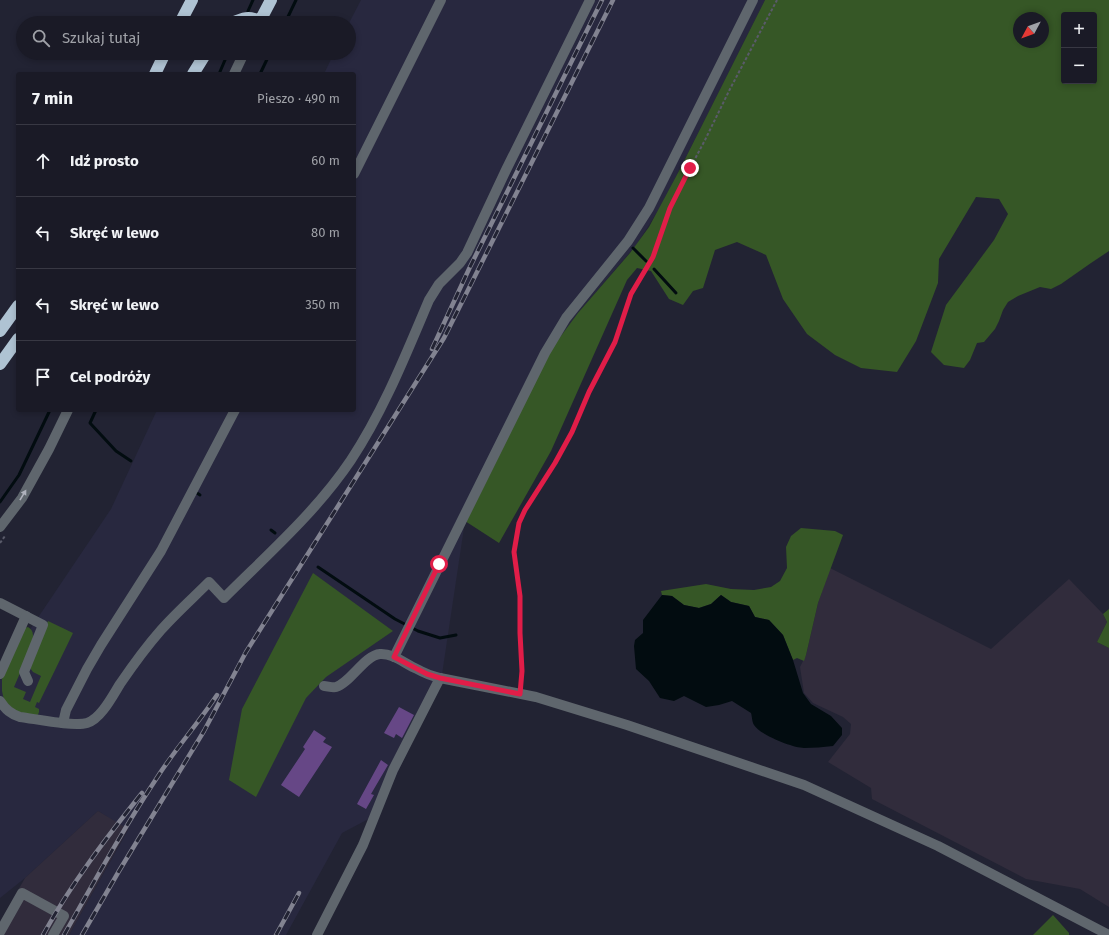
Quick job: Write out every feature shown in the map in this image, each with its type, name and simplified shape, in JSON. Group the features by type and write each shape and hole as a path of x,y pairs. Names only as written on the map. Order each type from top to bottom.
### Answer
{"highway":[{"path":"184,16 192,0"},
{"path":"263,16 271,0"},
{"path":"156,72 162,60"},
{"path":"194,72 202,60"},
{"path":"0,331 16,309"},
{"path":"0,364 16,342"}],"street":[{"path":"356,170 441,0"},
{"path":"0,701 5,709 20,718 76,724 86,724 91,721 104,709 136,662 173,617 209,582 224,598 296,527 326,492 346,466 373,424 435,289 460,263 466,253 590,0"},
{"path":"394,657 410,621 544,353 566,318 628,241 643,218 753,0"},
{"path":"235,72 241,60"},
{"path":"0,527 22,498 67,412"},
{"path":"64,723 66,710 87,670 101,645 161,551 234,412"},
{"path":"0,603 43,625 24,672 28,681"},
{"path":"0,674 26,616"},
{"path":"324,686 335,687 342,683 373,656 387,654 422,672 440,678 536,697 627,725 804,785 938,846 1107,934"},
{"path":"317,935 363,845 393,770 440,678"},
{"path":"0,932 22,893 64,916 53,935"}],"path":[{"path":"520,694 522,671 520,596 514,552 519,523 525,510 555,463 572,432 589,392 615,342 631,294 653,257 670,208 777,0"}],"shaded area":[{"path":"361,0 765,0 659,209 637,244 567,328 465,521 441,681 378,814 342,833 286,935 69,935 128,830 98,811 25,878 0,898 0,674 111,509 156,412 356,412 356,72 325,72 331,60 356,60 356,16 353,16"},
{"path":"830,568 991,649 1069,579 1103,614 1107,622 1097,642 1109,648 1109,907 1080,889 1026,879 872,799 871,788 828,762 850,734 851,724 843,717 813,703 804,693 800,667 806,655 818,603"},
{"path":"662,595 672,596 684,605 699,608 711,604 721,595 731,602 749,606 755,617 769,620 783,635 793,660 803,693 811,704 831,716 842,728 842,735 833,746 804,748 792,746 770,737 757,729 753,724 751,713 732,701 706,707 684,696 674,701 660,698 649,681 636,669 634,646 635,640 643,633 643,620"},
{"path":"98,811 128,829 69,935 0,935 0,922 25,878"}],"green space":[{"path":"765,0 1109,0 1109,251 1061,284 1051,289 1040,287 1008,302 995,329 984,342 977,343 970,360 964,368 944,365 931,352 946,305 994,240 1008,214 999,199 976,197 939,259 938,283 916,341 897,372 861,368 835,355 807,334 783,299 766,255 737,242 715,250 703,288 693,291 683,305 669,299 651,271 637,268 627,280 551,451 499,543 465,521 543,364 555,344 578,313 630,253 649,227 680,169"},
{"path":"801,528 835,531 843,535 818,603 804,661 797,658 793,660 783,635 769,620 755,617 749,606 731,602 721,595 711,604 699,608 684,605 672,596 662,595 661,591 706,584 731,589 754,590 771,587 780,581 787,568 786,547 791,536"},
{"path":"313,573 393,631 326,677 306,698 256,797 229,780 242,709"},
{"path":"1109,609 1109,648 1097,642 1107,622 1103,614"},
{"path":"48,621 73,633 39,703 37,702 35,707 39,709 39,712 37,717 15,711 4,700 2,679 25,628 28,627 33,633 32,645 14,687 26,692 23,699 30,702 41,676 33,672 30,668 31,663"},
{"path":"1053,915 1069,933 1069,935 1033,935"}],"building":[{"path":"399,707 414,715 402,738 396,734 394,738 384,733"},
{"path":"314,730 326,738 323,742 332,747 299,797 281,785 305,749 303,747"},
{"path":"381,760 388,765 371,794 374,795 366,809 357,804"}],"waterway":[{"path":"248,11 253,0"},
{"path":"288,16 296,0"},
{"path":"220,72 225,60"},
{"path":"261,72 267,60"},
{"path":"633,248 646,261"},
{"path":"654,269 676,293"},
{"path":"0,502 19,475 49,412"},
{"path":"95,412 90,423 116,451 131,461"},
{"path":"271,530 275,533"},
{"path":"318,567 395,619 418,631 440,638 456,635"}],"railway":[{"path":"432,349 469,269 602,0"},
{"path":"82,935 204,731 246,652 444,338 613,0"},
{"path":"64,935 110,853 147,793 217,695"},
{"path":"43,935 65,898 90,862 142,793"},
{"path":"276,935 299,893"}],"route":[{"path":"439,564 394,657 417,670 440,678 520,694 522,671 520,596 514,552 519,523 525,510 555,463 572,432 589,392 615,342 631,294 653,257 670,208 690,168"}]}
